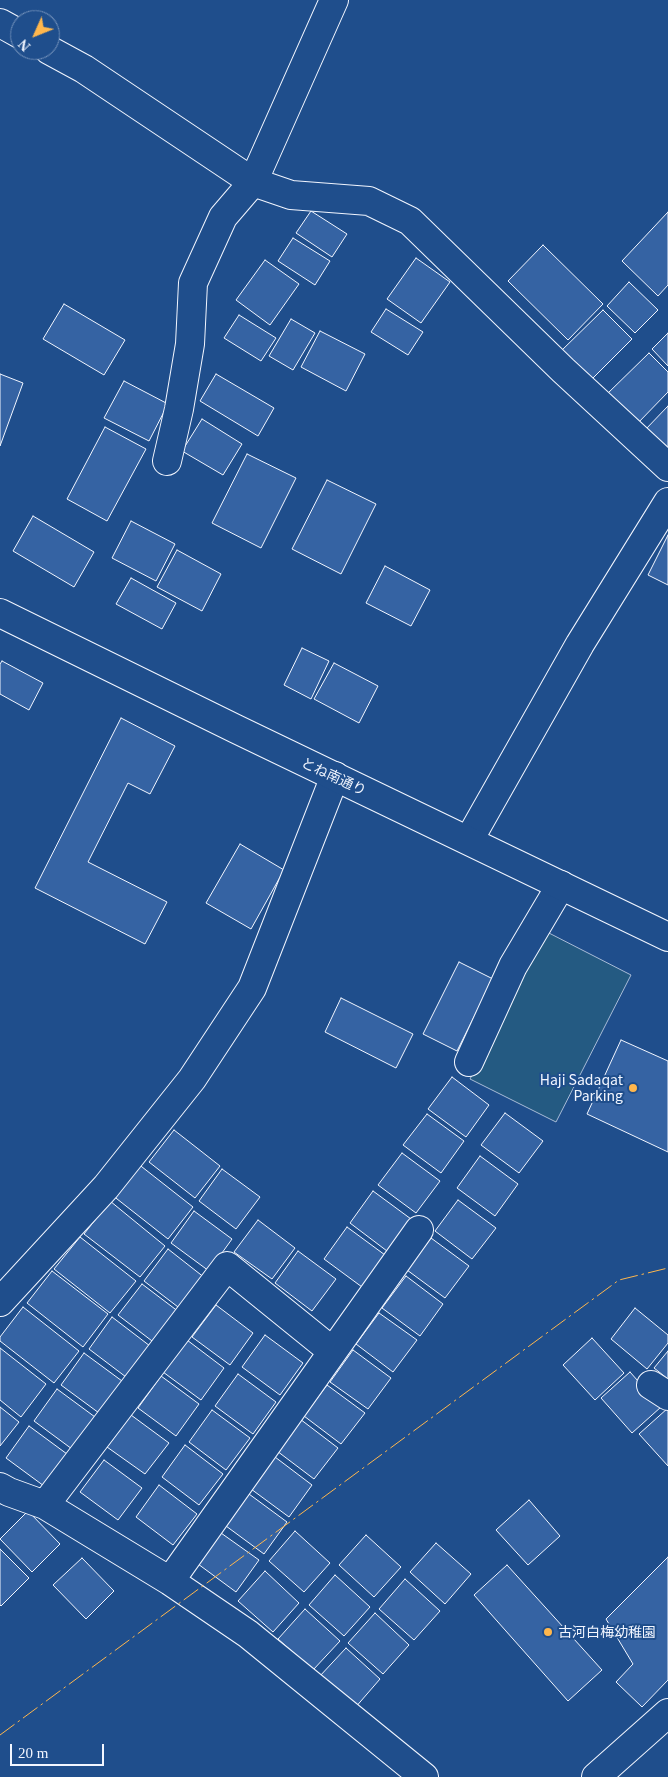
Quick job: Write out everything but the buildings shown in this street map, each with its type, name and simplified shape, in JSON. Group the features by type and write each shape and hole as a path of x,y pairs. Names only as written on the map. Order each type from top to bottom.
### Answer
{"street":[{"path":"167,461 179,408 190,344 192,283 223,217 253,182 334,0"},
{"path":"60,56 84,69 253,182 291,195 369,201 410,220 563,370 668,466"},
{"path":"469,840 580,644 668,502"},
{"name":"とね南通り","path":"0,613 236,730 668,937"},
{"path":"0,1302 112,1180 192,1079 252,988 335,776"},
{"path":"469,1062 512,966 561,885"},
{"path":"170,1581 419,1230"},
{"path":"45,1505 227,1266 332,1352"},
{"path":"3,1494 45,1505 170,1581 248,1634 424,1777"},
{"path":"596,1777 668,1713"}],"shaded area":[{"path":"545,931 631,975 556,1122 470,1079"}],"power":[{"path":"0,1735 619,1280 668,1268"}],"place":[{"name":"Haji Sadaqat Parking","path":"633,1088"},
{"name":"古河白梅幼稚園","path":"548,1632"}]}
